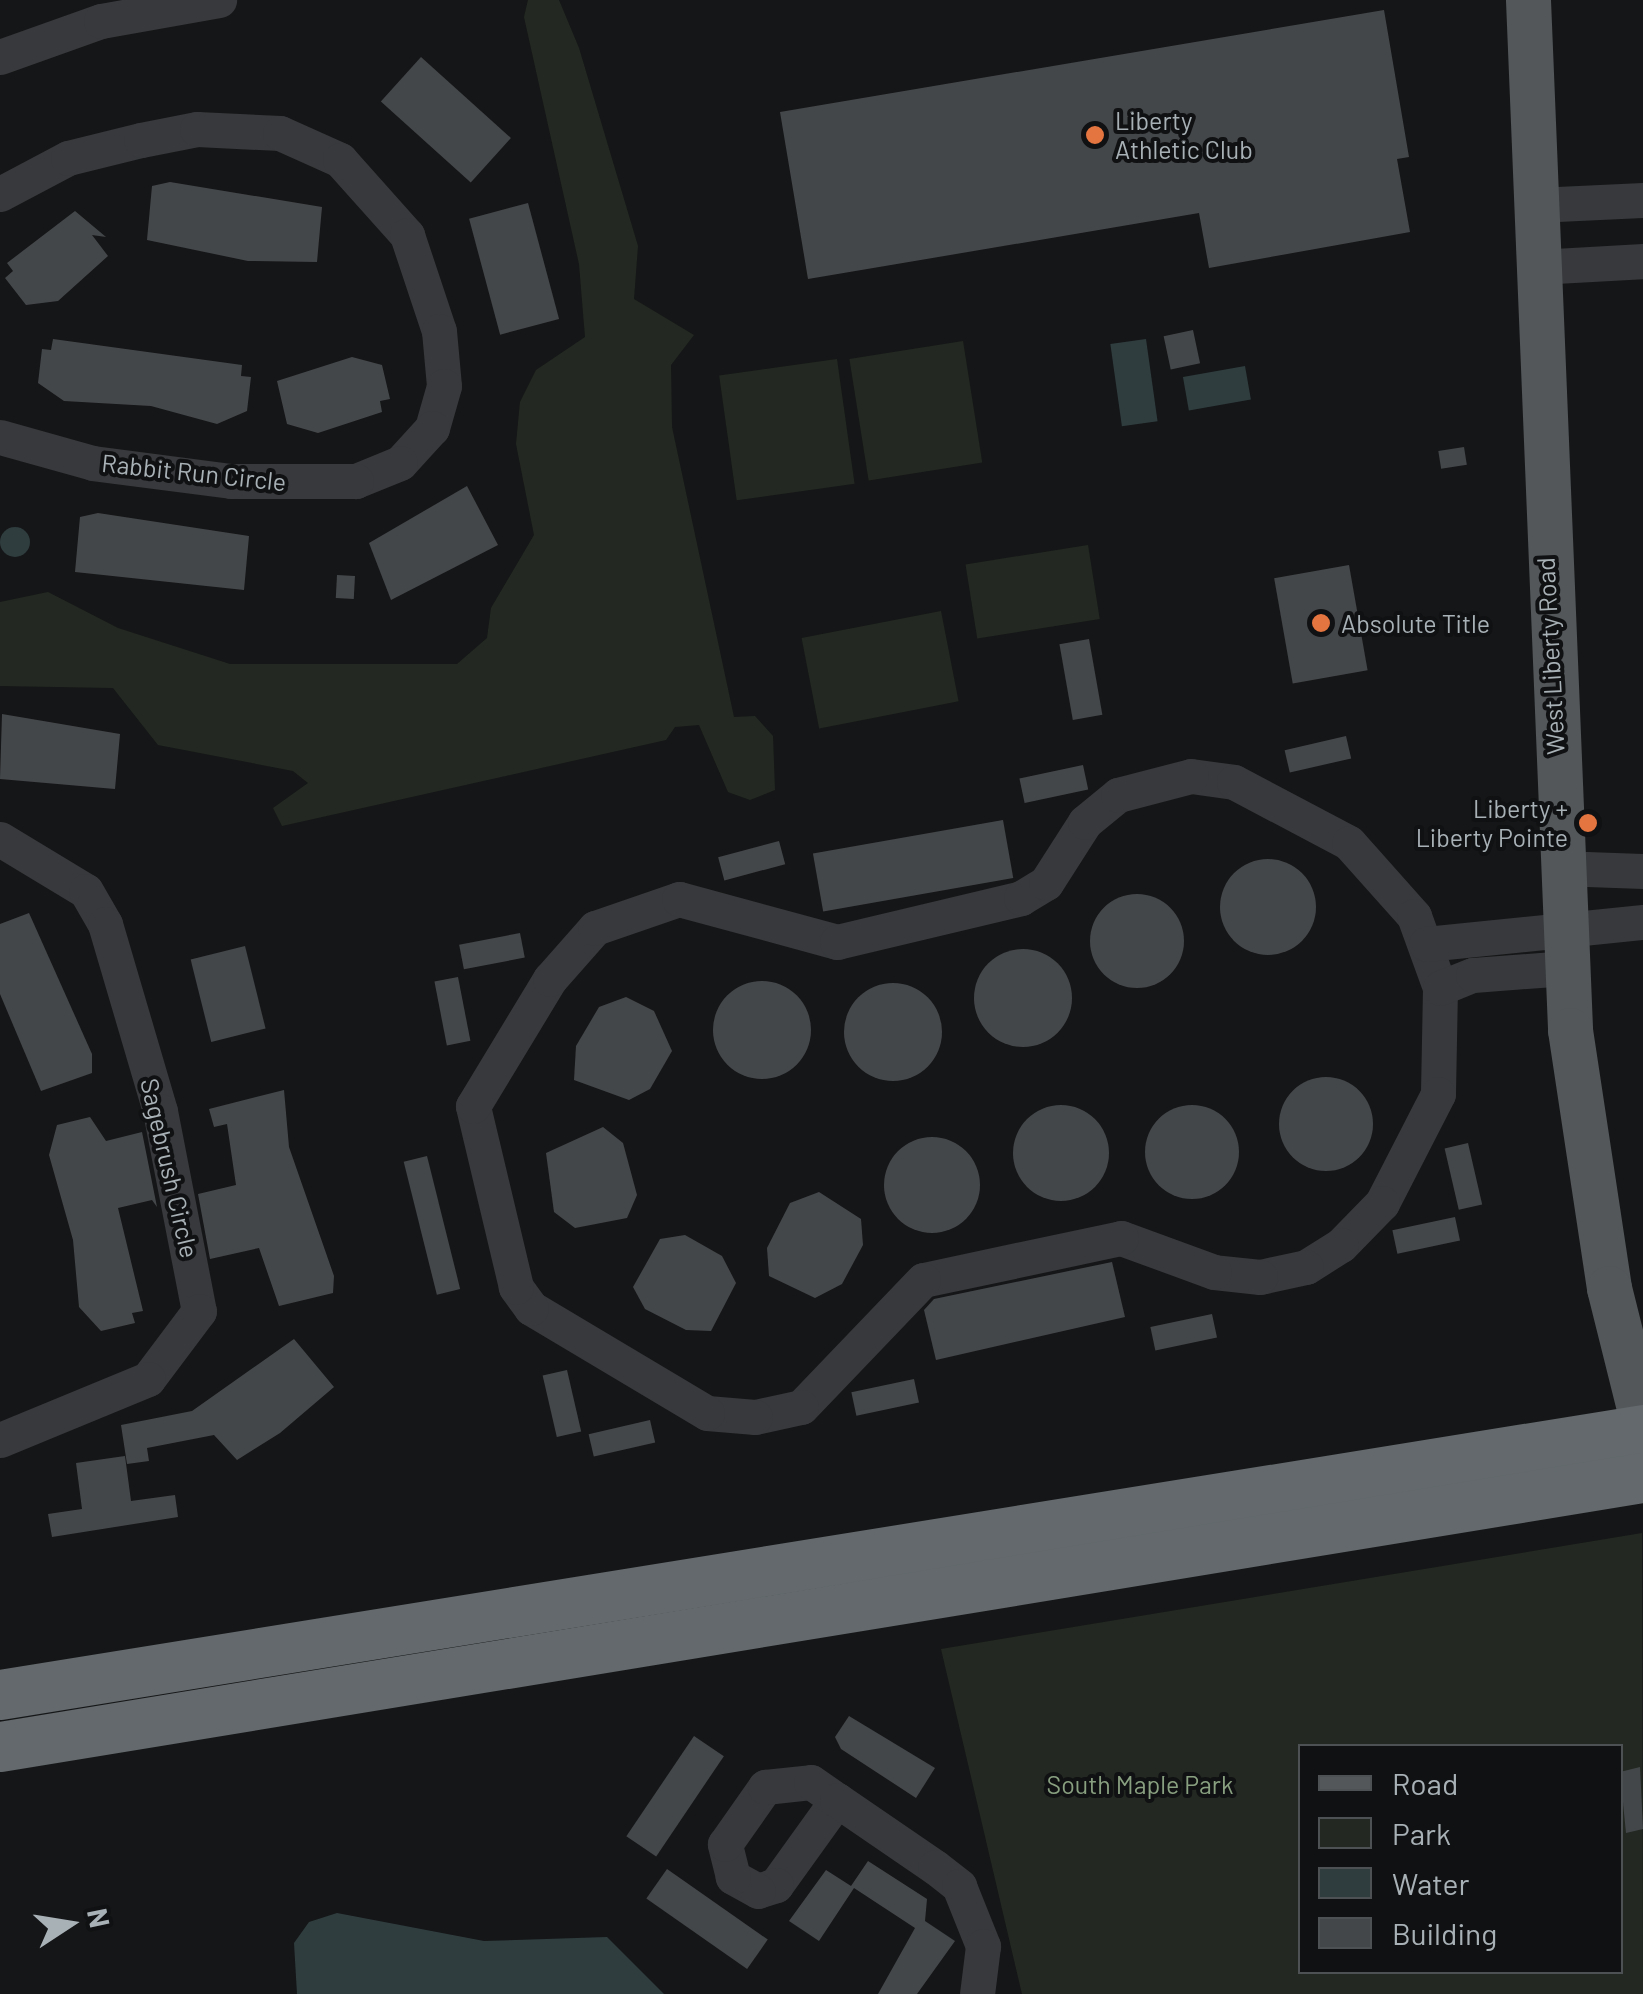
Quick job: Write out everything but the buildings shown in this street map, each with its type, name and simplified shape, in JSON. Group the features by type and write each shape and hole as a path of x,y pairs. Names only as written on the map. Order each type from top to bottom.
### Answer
{"highway":[{"path":"0,1694 1643,1427"},
{"path":"0,1747 1643,1478"}],"main road":[{"name":"West Liberty Road","path":"1528,0 1565,948 1622,1350 1643,1427"}],"street":[{"path":"0,57 99,11 219,0"},
{"name":"Rabbit Run Circle","path":"0,194 68,158 197,128 295,140 340,160 407,235 438,331 444,386 432,428 400,464 356,481 215,478 93,462 0,437"},
{"path":"1536,205 1643,200"},
{"path":"1537,268 1643,261"},
{"path":"1192,776 1234,782 1348,843 1384,874 1426,944 1440,988 1438,1094 1382,1203 1306,1267 1260,1277 1214,1272 1121,1238 923,1280 801,1406 755,1418 707,1413 566,1336 516,1287 473,1106 566,958 595,928 640,907 708,902 837,942 961,912 1046,883 1085,822 1118,795 1192,776"},
{"name":"Sagebrush Circle","path":"0,838 62,871 105,924 160,1111 199,1311 175,1355 148,1379 0,1440"},
{"path":"1560,868 1643,871"},
{"path":"1440,988 1643,922"},
{"path":"1426,944 1565,948"},
{"path":"837,1800 959,1886 983,1946 977,1994"}],"green space":[{"path":"528,0 559,0 579,48 638,246 634,299 694,335 671,365 672,427 734,717 755,716 773,736 775,790 750,800 728,792 699,725 675,727 666,740 282,826 273,808 308,783 293,771 158,745 113,688 0,686 0,602 48,592 118,628 230,664 457,664 487,638 491,608 534,535 516,444 520,402 536,370 585,337 579,264 524,17"},
{"path":"963,341 982,462 869,480 849,359"},
{"path":"837,359 855,484 737,500 719,376"},
{"path":"1088,545 1100,619 977,638 966,564"},
{"path":"941,611 959,701 819,728 802,638"},
{"name":"South Maple Park","path":"1642,1533 1643,1994 1022,1994 941,1649"}],"water":[{"path":"1146,339 1158,421 1122,426 1110,344"},
{"path":"1245,366 1251,399 1189,410 1183,377"},
{"path":"15,527 29,536 30,542 21,556 15,557 1,548 0,542 9,528"},
{"path":"337,1913 484,1941 607,1937 664,1994 297,1994 294,1943 309,1922"}],"place":[{"name":"Liberty Athletic Club","path":"1095,135"},
{"name":"Absolute Title","path":"1321,623"},
{"name":"Liberty + Liberty Pointe","path":"1588,823"}]}
